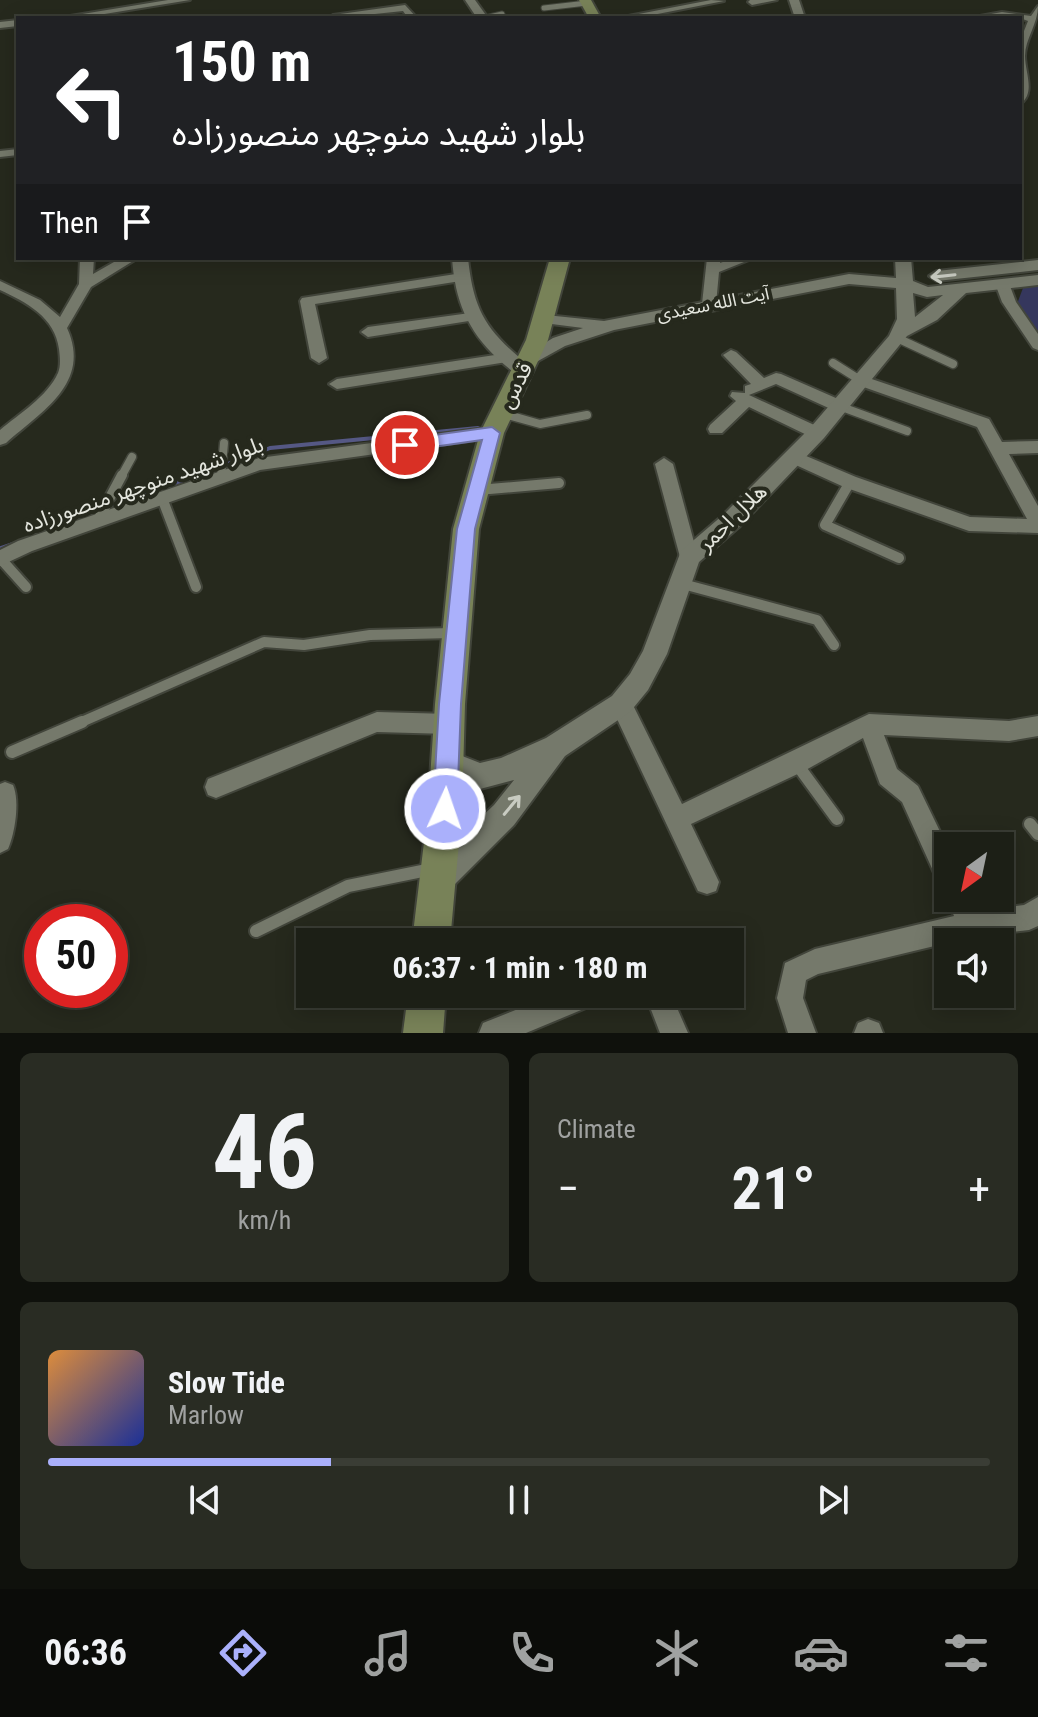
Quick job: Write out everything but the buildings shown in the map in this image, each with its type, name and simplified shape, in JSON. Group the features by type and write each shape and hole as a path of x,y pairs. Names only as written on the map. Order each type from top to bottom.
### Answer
{"main road":[{"name":"قدس","path":"432,928 466,529 496,423 542,318 559,260"},
{"path":"423,1033 426,1008"}],"street":[{"path":"118,0 137,16"},
{"path":"79,16 186,0"},
{"path":"470,0 482,16"},
{"path":"752,2 773,0"},
{"path":"634,16 720,1"},
{"path":"337,15 405,8 411,16"},
{"path":"1022,47 1031,21"},
{"path":"1022,72 1022,96"},
{"path":"61,327 86,284 87,260"},
{"path":"86,284 128,260"},
{"path":"709,304 713,264 736,260"},
{"path":"898,335 906,319 903,260"},
{"path":"905,284 922,278 1038,265"},
{"path":"319,358 307,301 461,267 470,317 486,339 520,363"},
{"path":"905,284 927,292 960,289 1005,271 1038,280"},
{"path":"1005,271 1009,302 1038,345"},
{"name":"آیت الله سعیدی","path":"520,363 559,342 610,325 709,304 849,279 905,284"},
{"path":"0,285 45,309 61,327 67,350 67,371 47,398 0,439"},
{"path":"898,335 931,316 960,289"},
{"path":"368,332 470,317"},
{"path":"542,318 610,325"},
{"name":"هلال احمر","path":"556,747 621,704 639,682 654,654 689,557 731,521 817,433 898,335"},
{"path":"731,355 762,385"},
{"path":"337,384 520,363"},
{"path":"817,433 738,396 776,378 839,406"},
{"path":"793,457 850,482 969,524 1038,524 983,423 860,380"},
{"path":"716,429 747,400"},
{"name":"بلوار شهید منوچهر منصورزاده","path":"1,559 25,546 162,498 222,469 496,423"},
{"path":"999,448 1038,447"},
{"path":"664,464 689,557"},
{"path":"621,704 707,882"},
{"path":"216,787 377,722 449,724"},
{"path":"678,818 796,763 869,724 1009,731 1038,726"},
{"path":"869,724 888,776 910,794 934,845"},
{"path":"447,763 480,776 503,771 556,747"},
{"path":"438,874 504,815 556,747"},
{"path":"0,841 5,793"},
{"path":"966,912 972,924"},
{"path":"802,1033 790,998 794,972 815,962 972,924 1035,918"},
{"path":"493,1033 555,1008"},
{"path":"664,1008 674,1033"}],"lane":[{"path":"544,8 586,1"},
{"path":"493,16 502,14"},
{"path":"898,335 953,364"},
{"path":"833,363 860,380"},
{"path":"839,406 907,431"},
{"path":"496,423 540,424 587,415"},
{"path":"222,469 224,443"},
{"path":"100,518 132,457"},
{"path":"850,482 825,525 899,558"},
{"path":"476,490 559,483"},
{"path":"162,498 196,587"},
{"path":"1,559 26,587"},
{"path":"679,583 817,620 834,645"},
{"path":"12,752 264,642 304,645 370,635 455,633"},
{"path":"796,763 837,819"},
{"path":"256,931 348,886 438,874"}],"shaded area":[{"path":"1038,286 1038,334 1017,304 1023,288"}],"waterway":[{"path":"193,477 270,448 478,428"},
{"path":"42,533 198,475"},
{"path":"0,549 14,544"}],"route":[{"path":"405,445 492,433 466,529 450,704 445,809"}]}
